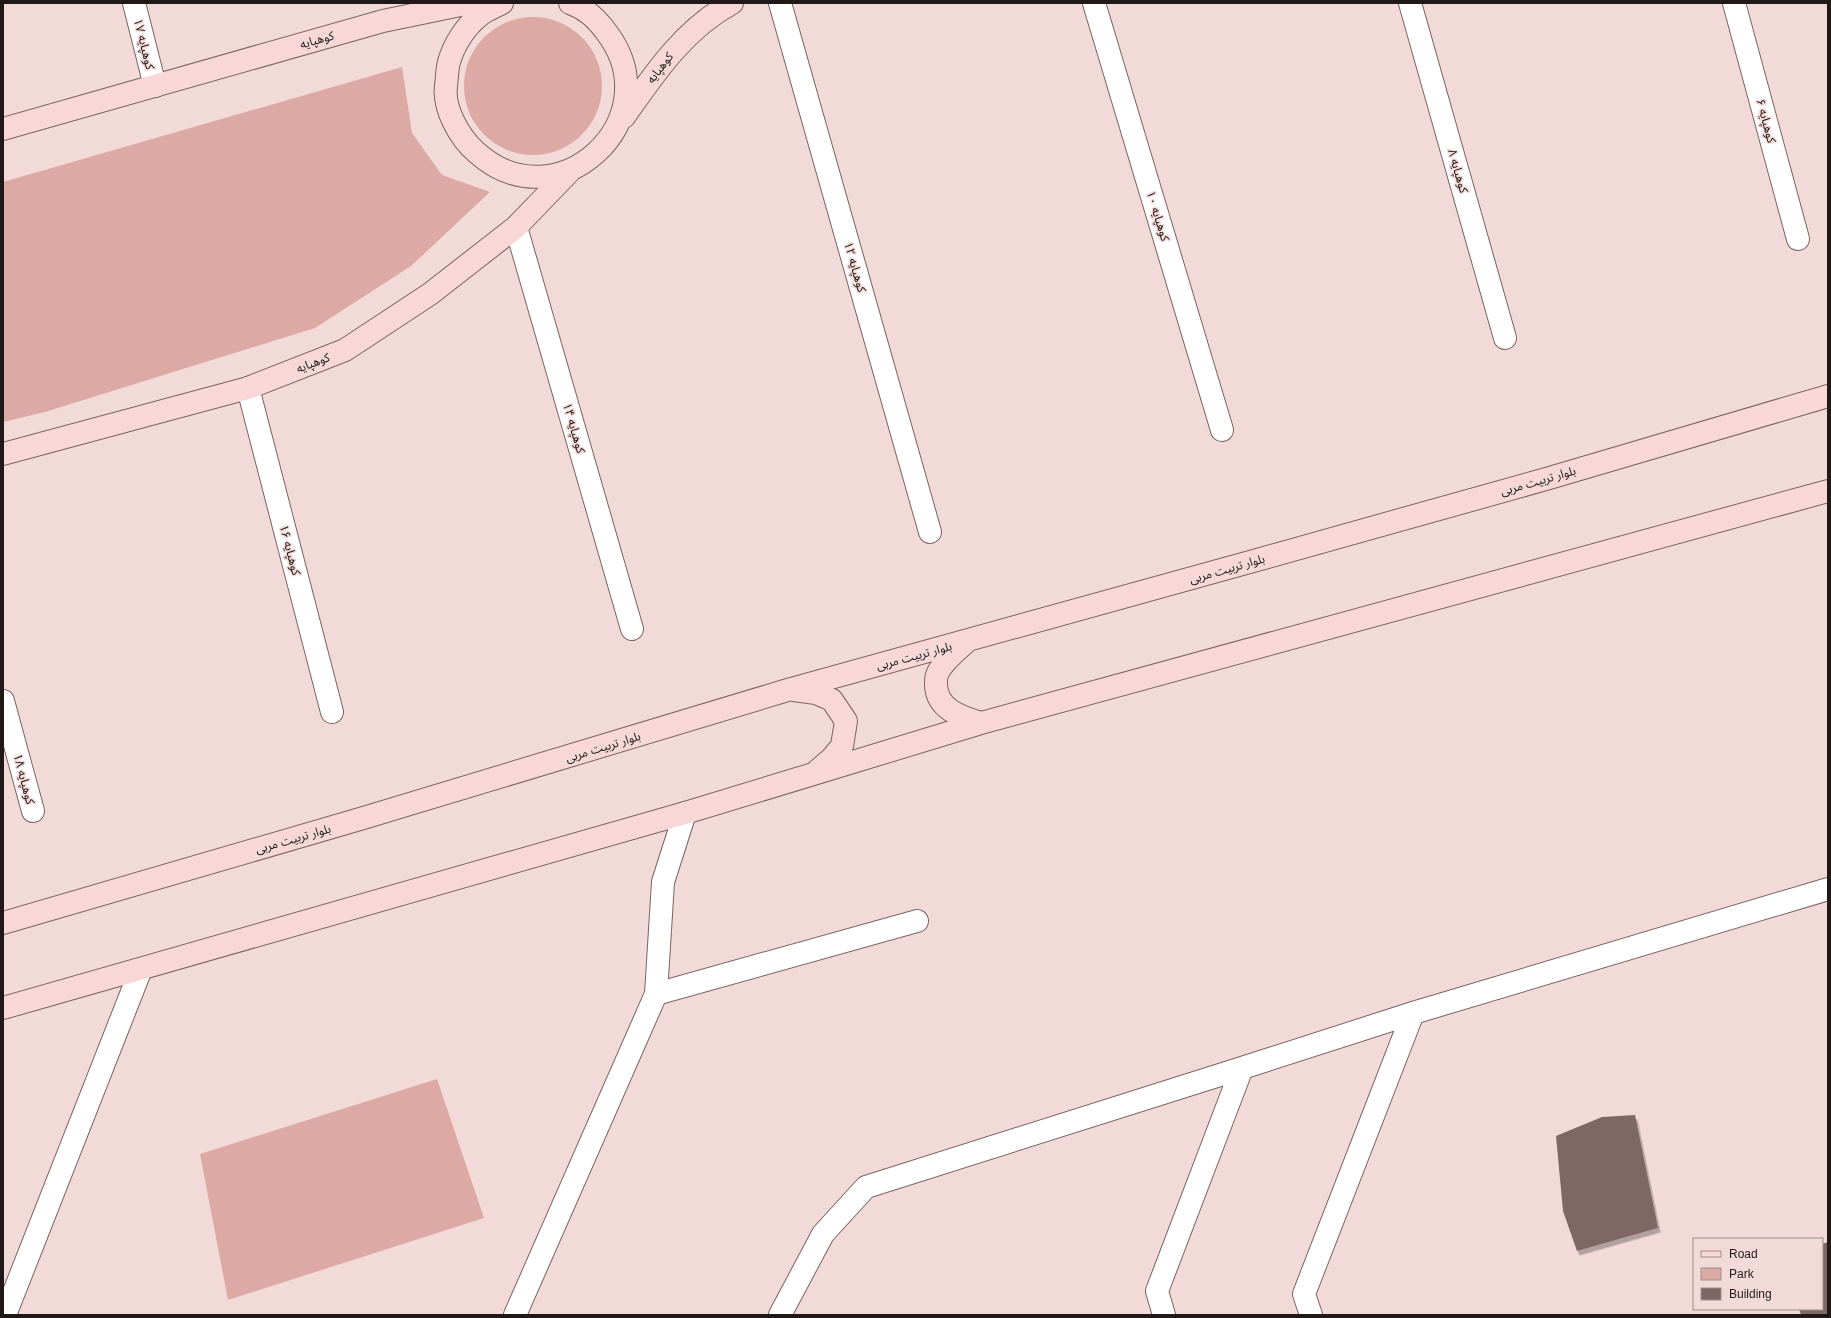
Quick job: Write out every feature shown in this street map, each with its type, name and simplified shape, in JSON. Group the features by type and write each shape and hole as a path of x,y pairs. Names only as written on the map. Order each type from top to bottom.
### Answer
{"main road":[{"name":"کوهپایه","path":"3,129 383,21 461,3 470,3"},
{"path":"502,3 481,15 461,36 449,62 445,90 452,118 466,143 487,162 514,174 542,177 570,170 587,161 602,148 618,124 625,97 624,69 615,43 598,21 570,3"},
{"name":"کوهپایه","path":"602,148 660,65 691,32 732,3"},
{"name":"کوهپایه","path":"3,454 248,388 345,350 430,294 516,227 570,170"},
{"name":"بلوار تربیت مربی","path":"3,923 345,824 791,689 966,642 1538,481 1828,396"},
{"path":"3,1008 685,813 981,723 1828,491"},
{"path":"966,642 936,675 936,691 946,708 961,718 981,723"},
{"path":"791,689 816,693 832,700 846,721 842,746 832,758 814,773"}],"street":[{"name":"کوهپایه ۱۷","path":"134,3 155,86"},
{"name":"کوهپایه ۱۲","path":"780,3 930,532"},
{"name":"کوهپایه ۱۰","path":"1094,3 1222,430"},
{"name":"کوهپایه ۸","path":"1410,3 1505,338"},
{"name":"کوهپایه ۶","path":"1734,3 1798,240"},
{"name":"کوهپایه ۱۴","path":"516,227 632,629"},
{"name":"کوهپایه ۱۶","path":"248,388 332,712"},
{"name":"کوهپایه ۱۸","path":"3,701 33,811"},
{"path":"515,1315 656,994 663,882 685,813"},
{"path":"780,1315 823,1234 866,1187 1413,1013 1828,889"},
{"path":"656,994 917,921"},
{"path":"5,1315 141,969"},
{"path":"1311,1315 1304,1294 1413,1013"},
{"path":"1164,1315 1157,1291 1242,1068"}],"green space":[{"path":"533,17 559,22 582,37 597,60 602,86 597,112 582,135 559,150 533,155 507,150 484,135 469,112 464,86 469,60 484,37 507,22"},
{"path":"402,67 412,133 442,175 490,192 411,266 315,328 45,412 3,422 3,182"},
{"path":"437,1079 484,1218 228,1300 200,1154"}],"building":[{"path":"1635,1115 1658,1228 1577,1251 1563,1211 1556,1136 1602,1117"},
{"path":"1828,1242 1828,1315 1801,1315 1799,1310 1823,1310 1823,1244"}]}
